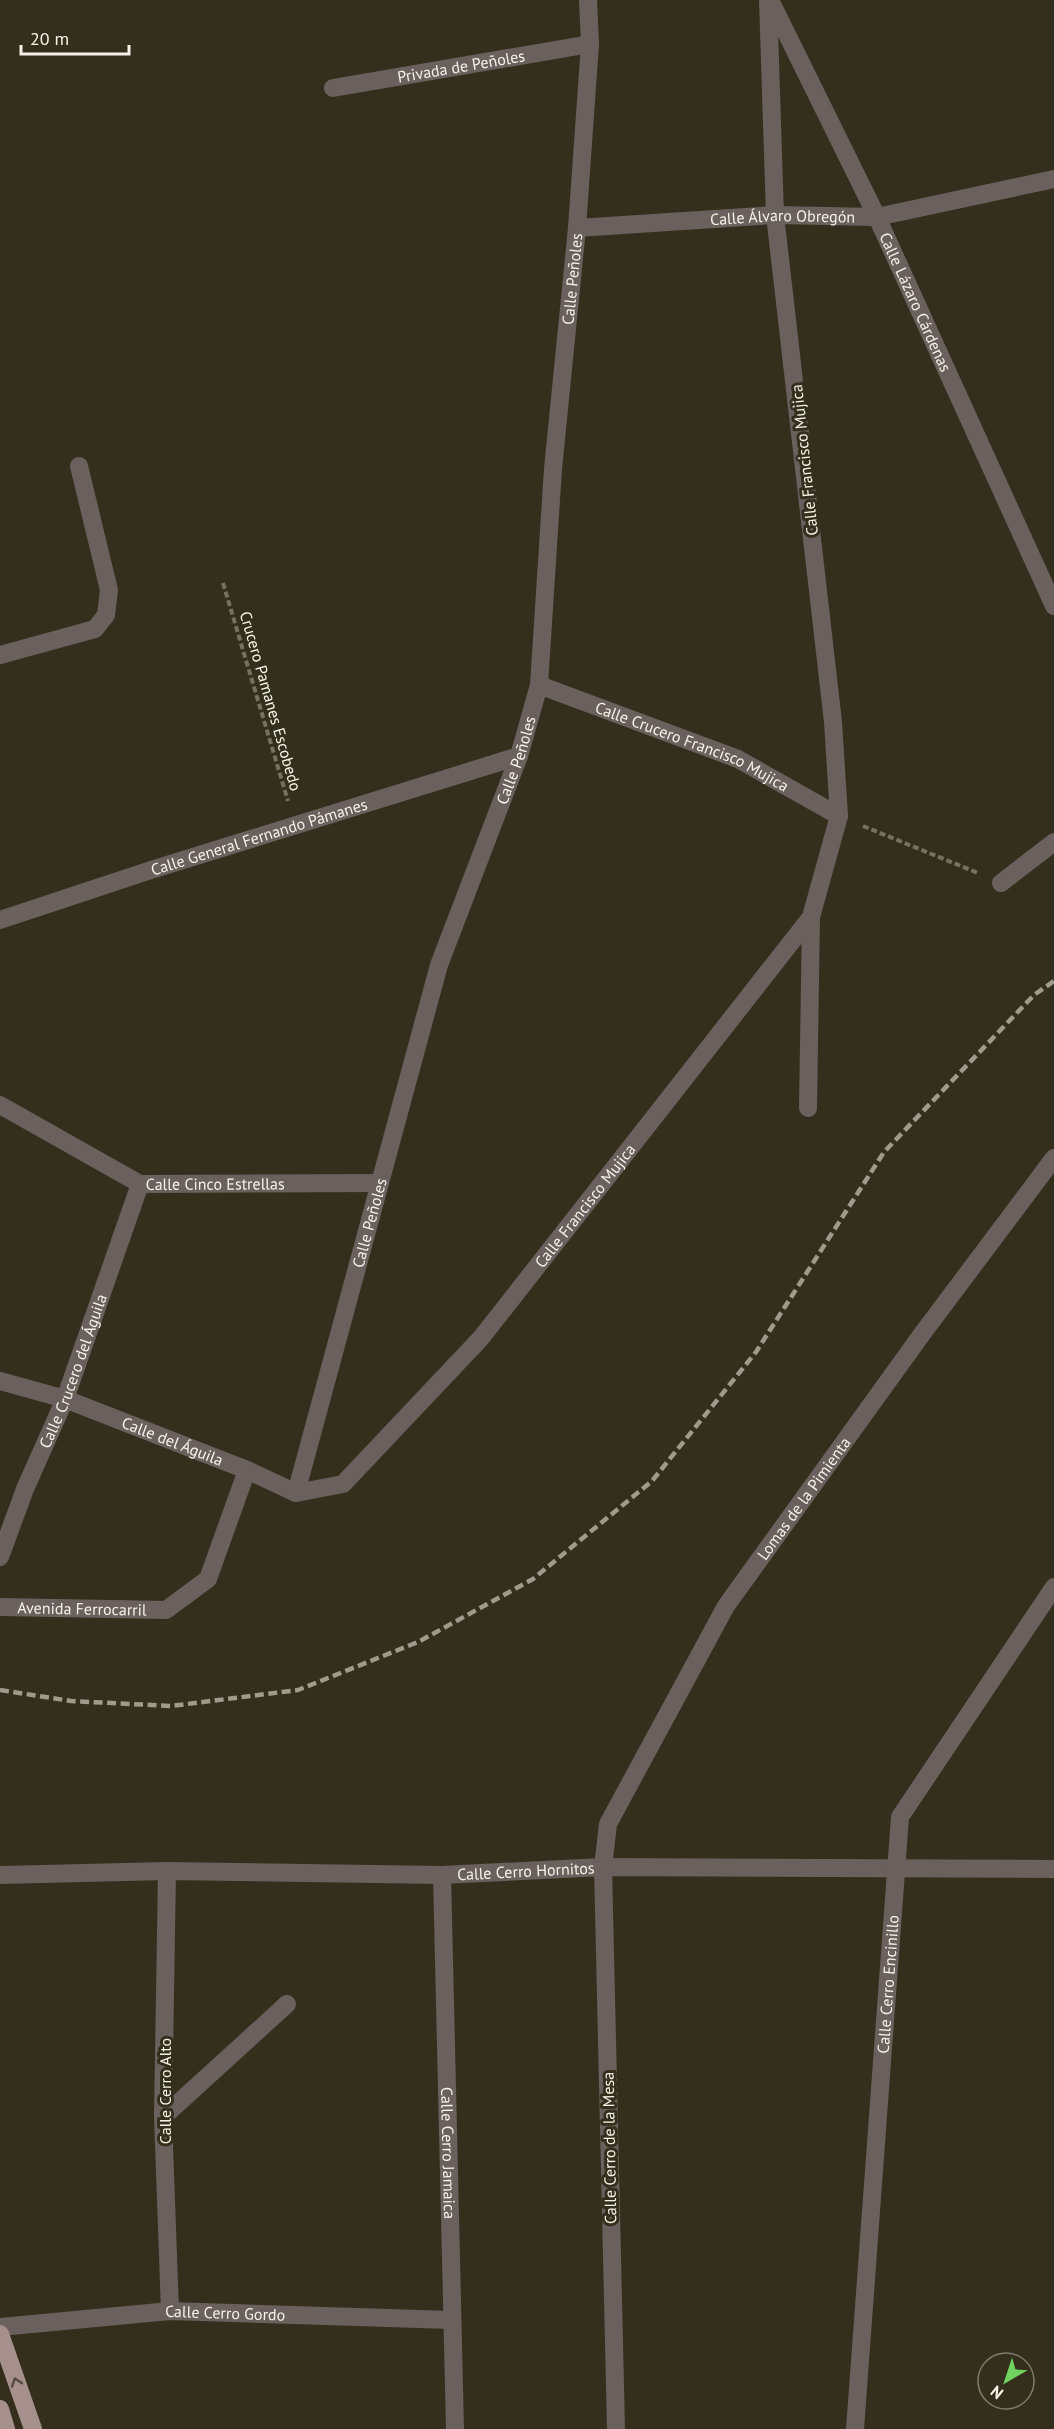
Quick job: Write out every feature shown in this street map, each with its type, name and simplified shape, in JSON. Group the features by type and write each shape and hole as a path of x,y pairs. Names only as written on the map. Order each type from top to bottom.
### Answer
{"main road":[{"path":"0,2334 33,2429"},
{"path":"0,2409 6,2429"}],"street":[{"name":"Calle Peñoles","path":"296,1493 439,965 519,756 539,685 553,469 577,228 590,44 588,0"},
{"name":"Calle Francisco Mujica","path":"769,0 775,215 784,276 833,722 839,816 811,917 808,1108"},
{"name":"Calle Lázaro Cárdenas","path":"769,0 877,217 1054,606"},
{"name":"Privada de Peñoles","path":"333,88 590,44"},
{"name":"Calle Álvaro Obregón","path":"577,228 775,215 877,217 1054,179"},
{"path":"0,654 95,629 106,615 109,590 78,466"},
{"name":"Calle Crucero Francisco Mujica","path":"539,685 738,759 839,816"},
{"name":"Calle General Fernando Pámanes","path":"0,920 519,756"},
{"path":"1001,882 1054,842"},
{"name":"Calle Francisco Mujica","path":"296,1493 344,1484 481,1338 811,917"},
{"name":"Calle Cinco Estrellas","path":"0,1105 140,1184 379,1183"},
{"name":"Lomas de la Pimienta","path":"603,1867 608,1824 726,1606 922,1334 1054,1158"},
{"name":"Calle Crucero del Águila","path":"0,1557 25,1490 65,1400 140,1184"},
{"name":"Calle del Águila","path":"0,1381 65,1400 247,1470 296,1493"},
{"name":"Avenida Ferrocarril","path":"0,1606 166,1610 208,1580 247,1470"},
{"name":"Calle Cerro Encinillo","path":"855,2429 900,1817 1054,1587"},
{"name":"Calle Cerro Hornitos","path":"0,1875 167,1871 442,1875 603,1867 1054,1869"},
{"name":"Calle Cerro de la Mesa","path":"603,1867 616,2429"},
{"name":"Calle Cerro Alto","path":"167,1871 163,2117 170,2311"},
{"name":"Calle Cerro Jamaica","path":"442,1875 455,2429"},
{"path":"163,2117 287,2004"},
{"name":"Calle Cerro Gordo","path":"0,2327 170,2311 452,2320"}],"path":[{"name":"Crucero Pamanes Escobedo","path":"224,583 295,825"},
{"path":"839,816 1001,882"}],"railway":[{"path":"0,1690 71,1701 171,1706 298,1690 418,1642 533,1579 652,1481 756,1352 884,1152 1034,995 1054,981"}]}
